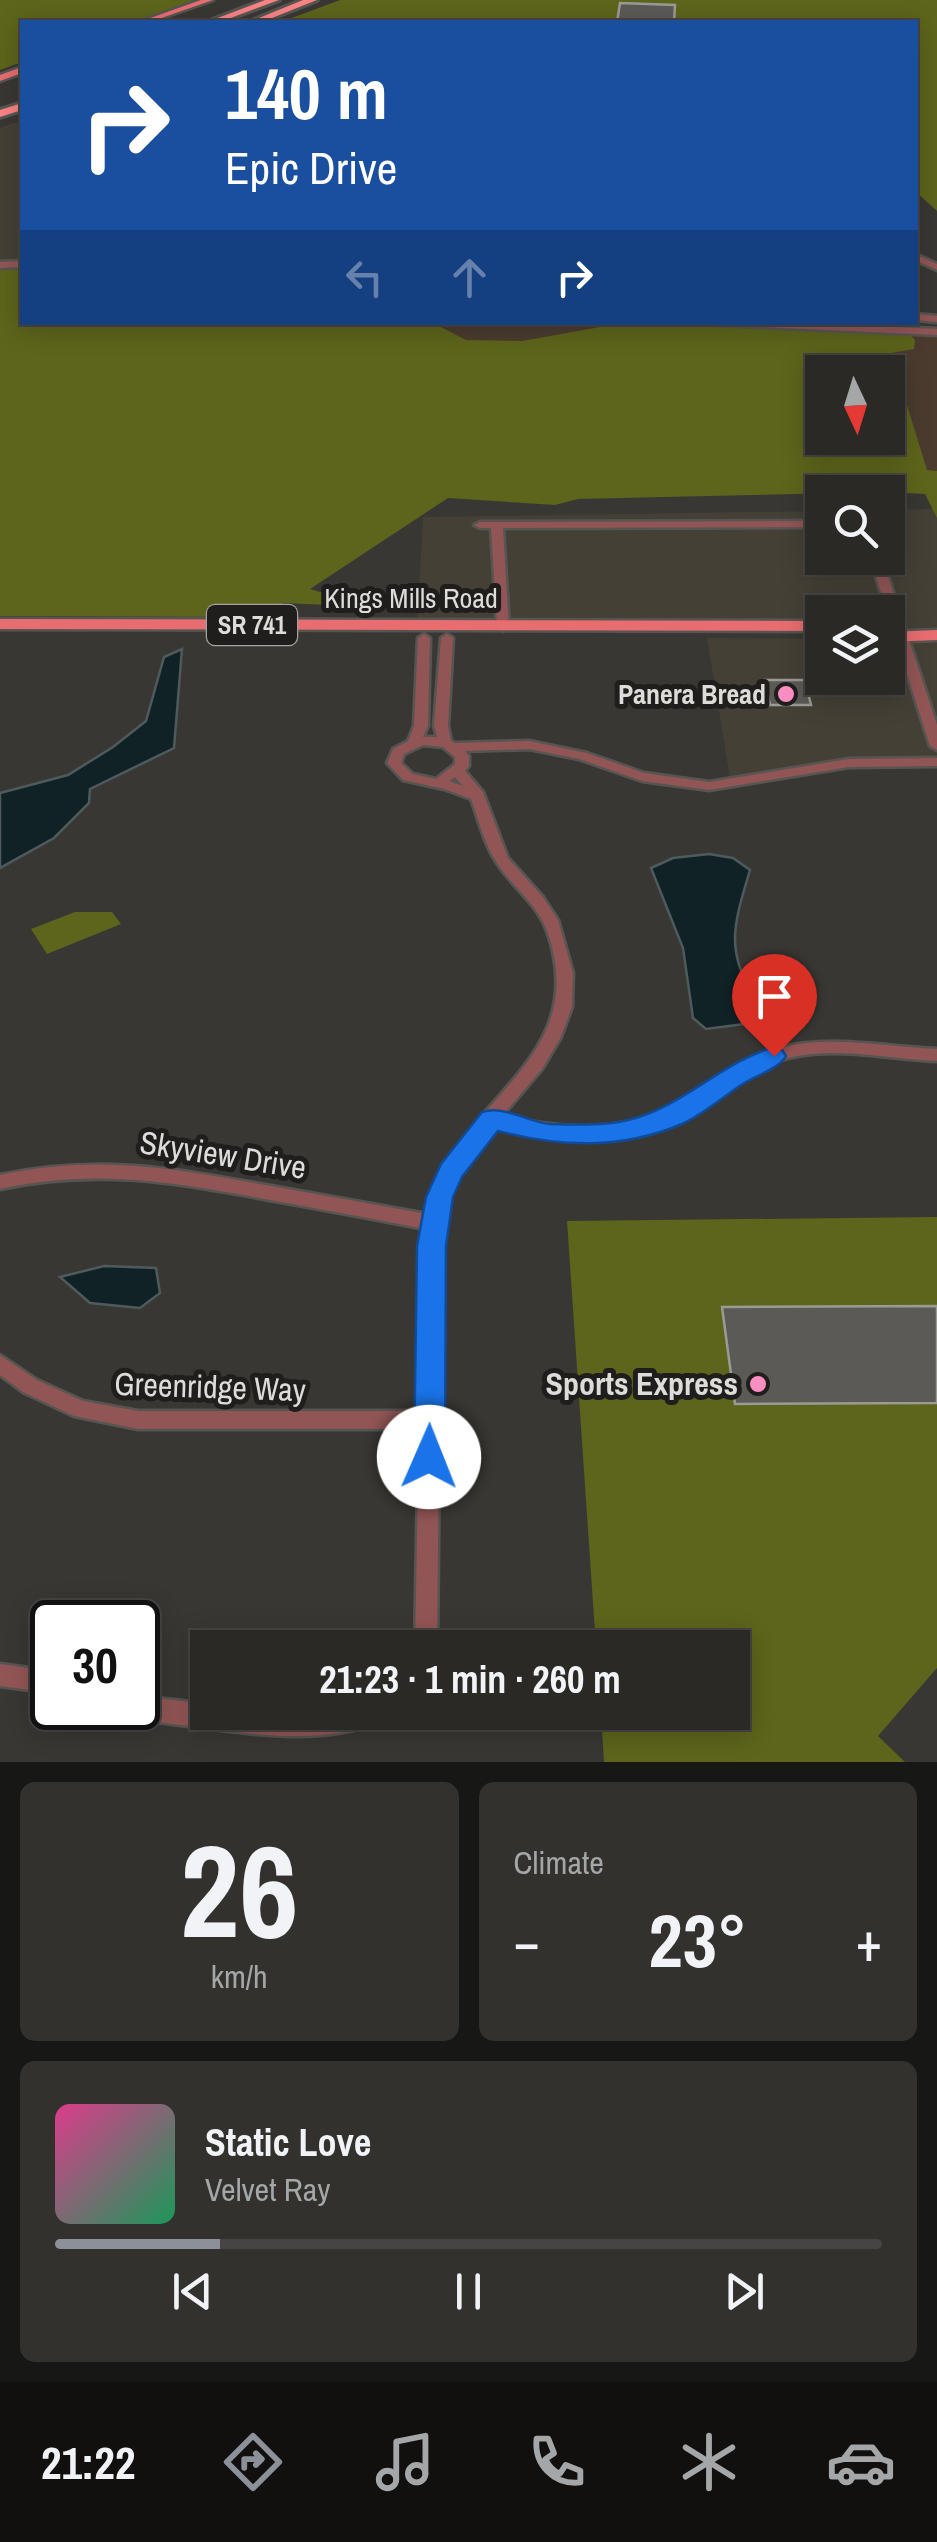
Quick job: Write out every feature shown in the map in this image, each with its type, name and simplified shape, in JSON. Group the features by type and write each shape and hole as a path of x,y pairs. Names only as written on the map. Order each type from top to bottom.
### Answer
{"highway":[{"path":"218,20 274,0"},
{"path":"257,20 312,0"},
{"path":"0,99 18,92"}],"main road":[{"path":"150,20 209,0"},
{"path":"165,20 223,0"},
{"name":"Kings Mills Road","path":"0,624 805,626"},
{"path":"905,634 937,635"},
{"name":"Kings Mills Road","path":"0,636 805,639"}],"street":[{"path":"784,325 937,332"},
{"path":"480,525 805,524"},
{"path":"497,525 503,626"},
{"path":"424,638 421,726 414,742 398,752 397,769 420,781 442,780 478,801"},
{"path":"426,1630 432,1246 440,1197 450,1172 543,1060 559,1021 565,991 564,960 545,908 501,858 476,791 441,726 446,638"},
{"path":"905,666 937,746"},
{"path":"414,742 502,744 552,750 642,776 710,786 849,764 937,762"},
{"path":"442,780 461,766 508,752 552,750"},
{"path":"492,1119 548,1134 624,1132 674,1116 754,1064 791,1052 826,1047 937,1056"},
{"name":"Skyview Drive","path":"0,1182 34,1173 95,1167 161,1172 436,1223"},
{"name":"Greenridge Way","path":"0,1364 30,1386 81,1410 138,1420 430,1420"},
{"path":"0,1675 30,1679"},
{"path":"160,1708 190,1711"}],"shaded area":[{"path":"20,123 20,264 0,265 0,128"},
{"path":"441,325 628,325 465,350 437,327"},
{"path":"881,332 937,335 937,498 905,405 905,355 889,355"},
{"path":"937,509 937,763 730,778 707,638 805,639 805,695 905,695 905,595 805,595 805,626 417,626 423,517 805,511 805,575 905,575 905,510"},
{"path":"182,649 174,748 90,789 89,803 54,838 0,868 0,793 68,775 146,721 164,657"},
{"path":"709,854 733,858 750,870 735,935 739,964 754,997 744,1024 706,1029 693,1018 683,948 651,868 673,858"},
{"path":"104,1266 156,1268 160,1293 140,1308 90,1303 60,1277"}],"green space":[{"path":"0,0 203,0 144,20 20,20 20,63 0,70"},
{"path":"340,0 937,0 937,211 918,194 918,20 286,20"},
{"path":"20,267 20,325 437,325 466,340 522,341 611,325 712,325 908,332 915,340 914,349 892,355 805,355 805,455 905,455 905,398 927,470 937,471 937,518 925,494 905,493 905,475 805,475 805,494 578,499 555,505 448,498 310,589 371,607 284,603 261,617 0,616 0,268"},
{"path":"75,912 112,912 121,924 47,954 31,929"},
{"name":"Sports Express","path":"937,1217 937,1668 878,1736 905,1762 604,1762 602,1730 750,1730 750,1630 595,1630 567,1221"}],"building":[{"path":"620,3 675,5 674,20 617,20"},
{"name":"Panera Bread","path":"765,680 805,680 805,695 809,695 811,705 770,705"},
{"name":"Sports Express","path":"937,1306 937,1403 735,1404 722,1307"}],"place":[{"name":"Panera Bread","path":"786,694"},
{"name":"Sports Express","path":"758,1384"}],"route":[{"path":"429,1457 432,1246 440,1197 450,1172 492,1119 548,1134 624,1132 674,1116 754,1064 774,1056"}]}
